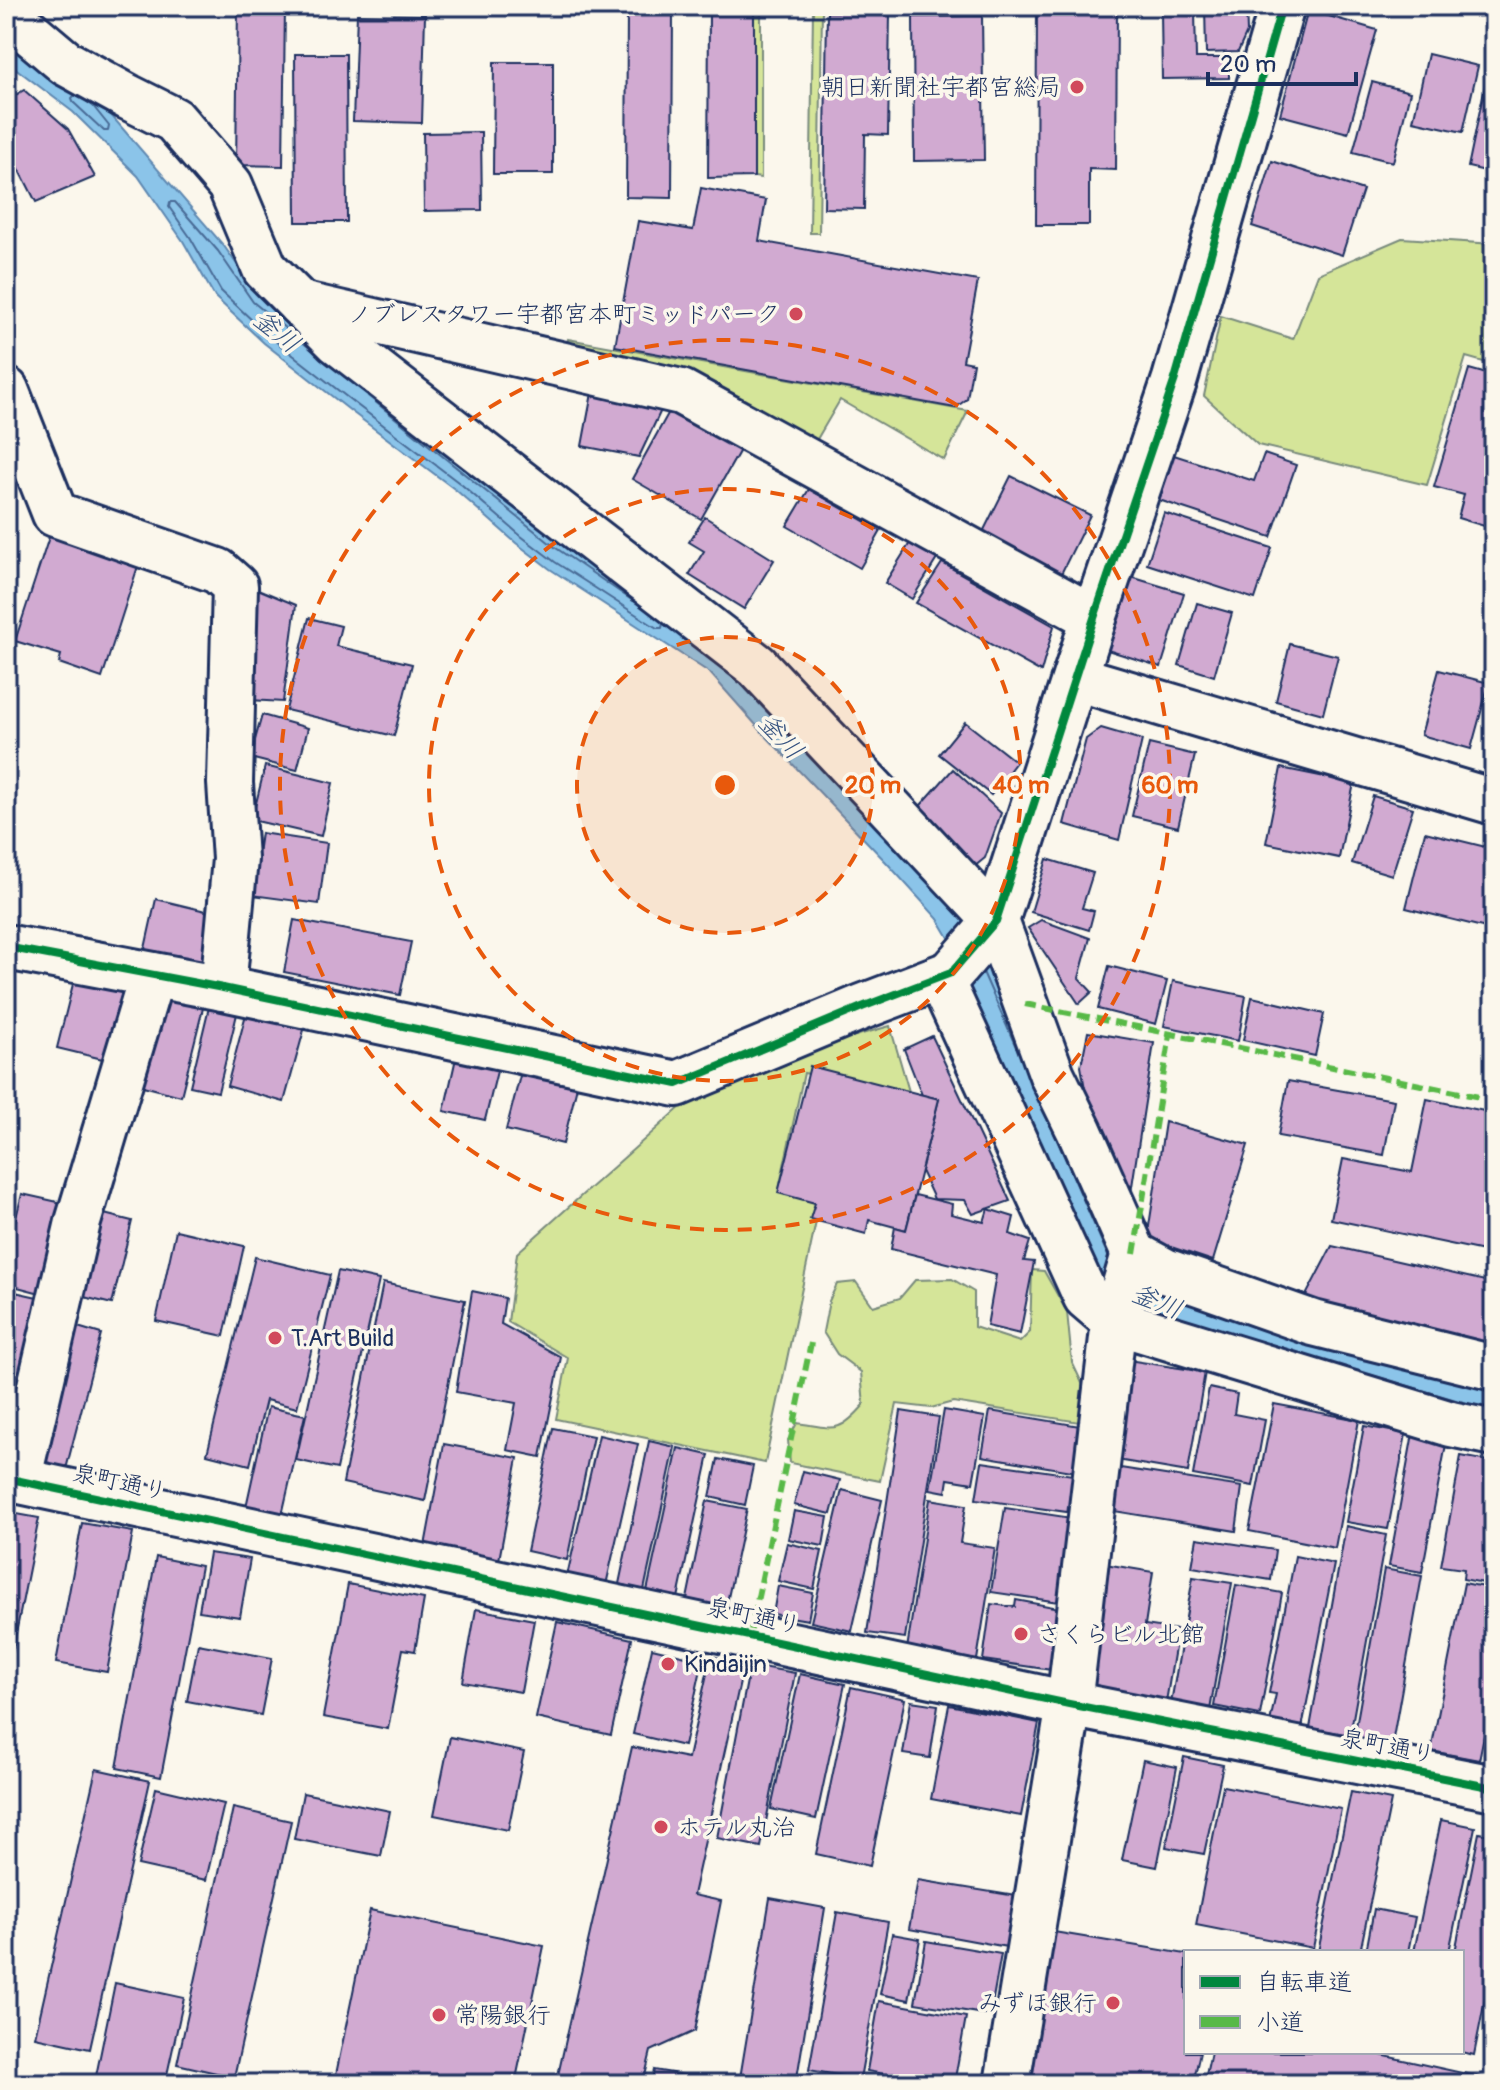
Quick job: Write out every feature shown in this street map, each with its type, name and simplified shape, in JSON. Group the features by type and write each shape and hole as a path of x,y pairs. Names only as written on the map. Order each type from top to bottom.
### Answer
{"street":[{"path":"6,6 15,20 66,63 174,120 230,185 265,269 298,303 337,341 757,666 996,921 1052,1075 1134,1254 1188,1280 1313,1323 1494,1368"},
{"path":"6,947 223,988 677,1084 951,973 996,921 1175,379 1282,6"},
{"path":"298,303 681,392 1094,618"},
{"path":"6,390 55,514 218,571 235,586 230,783 235,859 223,988"},
{"path":"1076,678 1494,802"},
{"path":"12,1480 78,1222 152,975"},
{"path":"940,978 1086,1297 1114,1321 1451,1424 1494,1433"},
{"path":"1007,2084 1069,1704 1114,1321 1134,1254"},
{"name":"泉町通り","path":"12,1480 1069,1704 1494,1788"}],"green space":[{"path":"822,8 819,233 810,233 813,9"},
{"path":"754,9 761,9 761,178 754,177"},
{"path":"1402,238 1494,244 1494,365 1466,357 1427,485 1258,445 1204,396 1221,316 1293,339 1318,274"},
{"path":"568,339 968,411 944,460 840,400 813,446 565,351"},
{"path":"890,1026 910,1095 804,1073 779,1189 821,1198 765,1463 556,1419 568,1358 508,1322 517,1253 692,1097 763,1062"},
{"path":"1032,1270 1044,1271 1067,1312 1072,1362 1089,1398 1079,1422 953,1402 931,1408 897,1404 880,1481 790,1463 788,1440 797,1423 834,1427 848,1421 864,1405 861,1372 837,1354 823,1332 829,1301 837,1284 856,1282 873,1306 900,1298 915,1280 952,1279 974,1292 974,1327 1020,1342 1030,1332"}],"water":[{"name":"釜川","path":"6,29 98,100 224,246 259,296 561,541 728,663 968,925 994,976 1114,1250 1494,1380 1494,1418 1140,1314 1100,1290 969,1001 951,941 938,919 710,673 550,569 457,491 264,343 215,297 183,241 138,176 73,112 6,61"}],"building":[{"path":"238,6 285,6 283,166 236,165"},
{"name":"朝日新聞社宇都宮総局","path":"1037,6 1117,6 1116,170 1089,169 1089,225 1036,225"},
{"path":"1205,6 1246,6 1247,32 1238,52 1206,53"},
{"path":"627,8 673,9 672,198 626,197"},
{"path":"709,9 754,9 754,177 708,178"},
{"path":"1308,10 1377,30 1348,133 1280,115"},
{"path":"1161,11 1195,11 1196,58 1229,58 1229,78 1162,79"},
{"path":"827,12 890,13 888,135 865,134 864,209 824,208"},
{"path":"357,14 425,15 422,123 353,121"},
{"path":"982,16 984,160 914,161 913,17"},
{"path":"295,54 346,54 347,222 296,222"},
{"path":"1428,54 1478,66 1463,132 1413,121"},
{"path":"494,62 553,62 553,174 493,174"},
{"path":"1490,62 1494,63 1494,173 1468,167"},
{"path":"1372,82 1410,92 1393,162 1353,152"},
{"path":"24,90 68,129 95,177 36,202 6,143 6,101"},
{"path":"481,132 482,210 424,211 423,133"},
{"path":"1272,161 1363,190 1342,255 1252,226"},
{"name":"ノブレスタワー宇都宮本町ミッドパーク","path":"701,188 766,200 759,241 978,281 963,361 973,363 967,399 955,408 615,346 638,221 693,230"},
{"path":"1469,369 1494,376 1494,529 1458,518 1464,495 1434,487"},
{"path":"592,393 663,406 639,457 582,446"},
{"path":"670,410 740,450 701,519 632,479"},
{"path":"1264,454 1296,465 1271,537 1159,500 1174,455 1254,481"},
{"path":"1011,476 1090,515 1059,578 980,538"},
{"path":"809,489 881,531 860,568 787,526"},
{"path":"1164,513 1272,548 1255,599 1147,564"},
{"path":"705,517 774,560 744,609 689,575 704,551 689,542"},
{"path":"50,534 139,563 102,678 59,663 61,655 15,641"},
{"path":"913,538 940,554 912,599 885,583"},
{"path":"942,563 1054,626 1041,672 916,603"},
{"path":"1121,574 1184,593 1161,667 1098,647"},
{"path":"253,587 296,605 283,702 250,700"},
{"path":"1197,603 1232,613 1214,676 1179,665"},
{"path":"309,618 341,626 336,646 412,664 394,736 286,710"},
{"path":"1290,644 1338,656 1323,714 1276,701"},
{"path":"1439,670 1489,683 1471,749 1421,735"},
{"path":"262,715 308,728 297,770 250,758"},
{"path":"965,722 1016,762 991,795 939,754"},
{"path":"1101,728 1142,740 1119,840 1064,824 1086,739"},
{"path":"1149,744 1195,755 1178,827 1132,816"},
{"path":"265,766 333,783 321,836 252,820"},
{"path":"1281,768 1354,783 1339,858 1266,843"},
{"path":"953,769 1001,813 985,858 974,867 913,814"},
{"path":"1373,796 1413,808 1392,875 1352,863"},
{"path":"1425,832 1494,849 1494,930 1406,908"},
{"path":"261,833 327,843 319,904 252,895"},
{"path":"1047,859 1093,873 1082,908 1094,911 1089,930 1031,912"},
{"path":"156,899 214,913 202,967 144,953"},
{"path":"294,920 411,942 400,995 284,972"},
{"path":"1041,920 1090,938 1079,978 1092,992 1079,1004 1028,928"},
{"path":"1109,966 1167,981 1156,1024 1098,1009"},
{"path":"74,980 132,995 115,1062 57,1048"},
{"path":"1173,981 1246,996 1238,1041 1164,1026"},
{"path":"1252,997 1324,1014 1315,1056 1243,1040"},
{"path":"165,998 203,1008 181,1096 143,1086"},
{"path":"209,1007 237,1014 218,1092 190,1086"},
{"path":"246,1014 304,1030 284,1102 227,1086"},
{"path":"1088,1032 1154,1043 1131,1193 1112,1188 1093,1135 1081,1066"},
{"path":"932,1036 1010,1201 973,1214 965,1200 934,1199 921,1171 939,1099 922,1095 904,1049"},
{"path":"456,1058 498,1067 485,1120 444,1111"},
{"path":"810,1066 939,1099 906,1230 869,1220 866,1234 810,1219 815,1203 778,1193"},
{"path":"522,1068 578,1082 563,1144 506,1130"},
{"path":"1288,1081 1394,1100 1384,1155 1278,1136"},
{"path":"1427,1099 1494,1113 1493,1253 1331,1219 1343,1159 1412,1172"},
{"path":"1165,1122 1248,1145 1213,1261 1147,1239"},
{"path":"22,1194 67,1204 44,1294 6,1284 6,1257"},
{"path":"915,1195 952,1204 951,1214 984,1222 988,1209 1014,1217 1010,1234 1030,1241 1024,1261 1034,1262 1020,1334 987,1326 996,1275 891,1249 895,1227 906,1230"},
{"path":"92,1211 132,1221 112,1304 72,1294"},
{"path":"176,1230 244,1246 224,1336 156,1321"},
{"path":"1332,1246 1494,1283 1494,1306 1485,1347 1301,1305"},
{"name":"T.Art Build","path":"255,1257 330,1275 297,1408 266,1400 250,1465 207,1454"},
{"path":"338,1271 379,1280 337,1469 296,1460"},
{"path":"383,1283 465,1300 425,1501 343,1483"},
{"path":"6,1290 42,1298 6,1445"},
{"path":"472,1291 505,1298 501,1324 561,1357 541,1457 507,1450 516,1403 456,1392"},
{"path":"71,1325 101,1334 65,1473 35,1465"},
{"path":"1128,1360 1205,1372 1188,1472 1111,1459"},
{"path":"1209,1388 1237,1394 1234,1414 1265,1420 1253,1486 1193,1475"},
{"path":"1274,1404 1359,1420 1335,1548 1249,1531"},
{"path":"268,1407 305,1415 282,1515 246,1507"},
{"path":"944,1410 985,1417 973,1483 948,1479 946,1492 930,1489"},
{"path":"901,1411 939,1417 905,1638 867,1633"},
{"path":"990,1411 1086,1427 1078,1472 982,1456"},
{"path":"1364,1426 1406,1434 1388,1529 1346,1522"},
{"path":"553,1428 593,1436 567,1560 527,1551"},
{"path":"1413,1433 1447,1439 1422,1572 1389,1566"},
{"path":"599,1435 638,1444 606,1585 567,1576"},
{"path":"649,1441 675,1447 644,1590 619,1584"},
{"path":"444,1444 518,1458 499,1560 425,1546"},
{"path":"678,1448 709,1455 678,1598 647,1591"},
{"path":"1461,1456 1494,1462 1494,1585 1463,1579 1464,1569 1441,1566"},
{"path":"718,1459 753,1466 745,1505 710,1497"},
{"path":"982,1462 1080,1476 1074,1513 976,1499"},
{"path":"1114,1467 1242,1487 1236,1531 1108,1510"},
{"path":"803,1471 840,1480 831,1514 794,1505"},
{"path":"842,1490 882,1500 852,1631 811,1622"},
{"path":"930,1499 966,1505 960,1543 995,1548 977,1660 907,1649"},
{"path":"707,1501 747,1509 726,1607 687,1599"},
{"path":"1005,1508 1072,1518 1059,1602 991,1592"},
{"path":"794,1511 828,1517 823,1546 788,1539"},
{"path":"6,1512 39,1518 6,1684"},
{"path":"82,1523 133,1532 107,1672 56,1663"},
{"path":"1346,1526 1386,1535 1350,1735 1310,1728"},
{"path":"1197,1538 1275,1550 1271,1580 1192,1567"},
{"path":"787,1543 822,1551 814,1589 778,1581"},
{"path":"209,1553 250,1559 240,1617 199,1611"},
{"path":"1295,1556 1334,1564 1302,1728 1270,1722 1276,1694 1269,1693"},
{"path":"156,1557 201,1566 161,1777 117,1768"},
{"path":"1099,1563 1153,1572 1145,1625 1178,1630 1166,1702 1078,1687"},
{"path":"1384,1569 1422,1576 1392,1744 1354,1738"},
{"path":"1193,1577 1232,1583 1210,1710 1171,1703"},
{"path":"1464,1583 1494,1589 1494,1686 1479,1760 1431,1751"},
{"path":"348,1584 424,1599 415,1651 403,1649 388,1729 323,1717"},
{"path":"1236,1585 1282,1593 1260,1715 1214,1706"},
{"path":"778,1586 813,1593 808,1620 773,1614"},
{"name":"さくらビル北館","path":"1016,1600 1059,1608 1052,1670 983,1660 991,1604 1015,1607"},
{"path":"476,1609 534,1620 521,1692 463,1682"},
{"path":"557,1622 632,1639 611,1735 536,1718"},
{"path":"198,1644 272,1658 261,1715 187,1701"},
{"path":"652,1648 703,1660 684,1746 633,1734"},
{"name":"ホテル丸治","path":"711,1656 744,1664 693,1895 721,1901 695,2031 651,2051 643,2084 556,2084 632,1747 688,1758"},
{"path":"750,1665 795,1673 761,1847 717,1838"},
{"path":"800,1674 845,1684 816,1819 771,1809"},
{"path":"851,1687 905,1699 870,1866 816,1854"},
{"path":"911,1701 938,1705 930,1758 903,1754"},
{"path":"949,1705 1039,1723 1021,1816 931,1799"},
{"path":"450,1737 524,1752 508,1830 434,1815"},
{"path":"1184,1757 1223,1765 1204,1854 1166,1847"},
{"path":"1143,1760 1177,1767 1157,1867 1122,1860"},
{"path":"96,1769 150,1781 90,2049 35,2037"},
{"path":"1223,1786 1341,1809 1313,1948 1196,1925"},
{"path":"156,1788 224,1804 206,1880 138,1865"},
{"path":"1351,1792 1391,1800 1360,1950 1318,1950"},
{"path":"303,1793 390,1811 381,1856 294,1839"},
{"path":"233,1808 291,1821 234,2077 177,2064"},
{"path":"1441,1820 1475,1827 1449,1950 1414,1950"},
{"path":"1479,1833 1494,1836 1494,1955 1474,2055 1464,2052 1464,1950 1455,1950"},
{"path":"918,1880 1016,1896 1007,1947 909,1929"},
{"path":"770,1898 825,1908 796,2084 739,2084"},
{"path":"1374,1909 1415,1917 1408,1950 1366,1950"},
{"name":"常陽銀行","path":"370,1910 544,1946 515,2084 334,2084"},
{"path":"837,1912 888,1922 860,2079 809,2070"},
{"name":"みずほ銀行","path":"1054,1932 1184,1954 1184,2054 1200,2054 1193,2084 1023,2084"},
{"path":"892,1934 920,1939 909,2000 880,1994"},
{"path":"926,1941 1001,1954 990,2015 915,2003"},
{"path":"115,1983 184,1998 165,2084 95,2081"},
{"path":"879,2001 966,2017 954,2084 937,2084 867,2071"},
{"path":"1211,2054 1376,2054 1494,2080 1494,2084 1204,2084"},
{"path":"654,2070 684,2075 682,2084 651,2084"}],"marked path":[{"path":"1025,1004 1494,1100"},
{"path":"1134,1254 1170,1035"},
{"path":"750,1635 811,1343"}],"cycle path":[{"path":"6,947 223,988 677,1084 951,973 996,921 1175,379 1282,6"},
{"path":"6,1478 1069,1704 1494,1788"}],"place":[{"name":"朝日新聞社宇都宮総局","path":"1077,87"},
{"name":"ノブレスタワー宇都宮本町ミッドパーク","path":"796,314"},
{"name":"T.Art Build","path":"275,1338"},
{"name":"さくらビル北館","path":"1021,1634"},
{"name":"Kindaijin","path":"668,1664"},
{"name":"ホテル丸治","path":"661,1827"},
{"name":"みずほ銀行","path":"1113,2003"},
{"name":"常陽銀行","path":"439,2015"}]}
